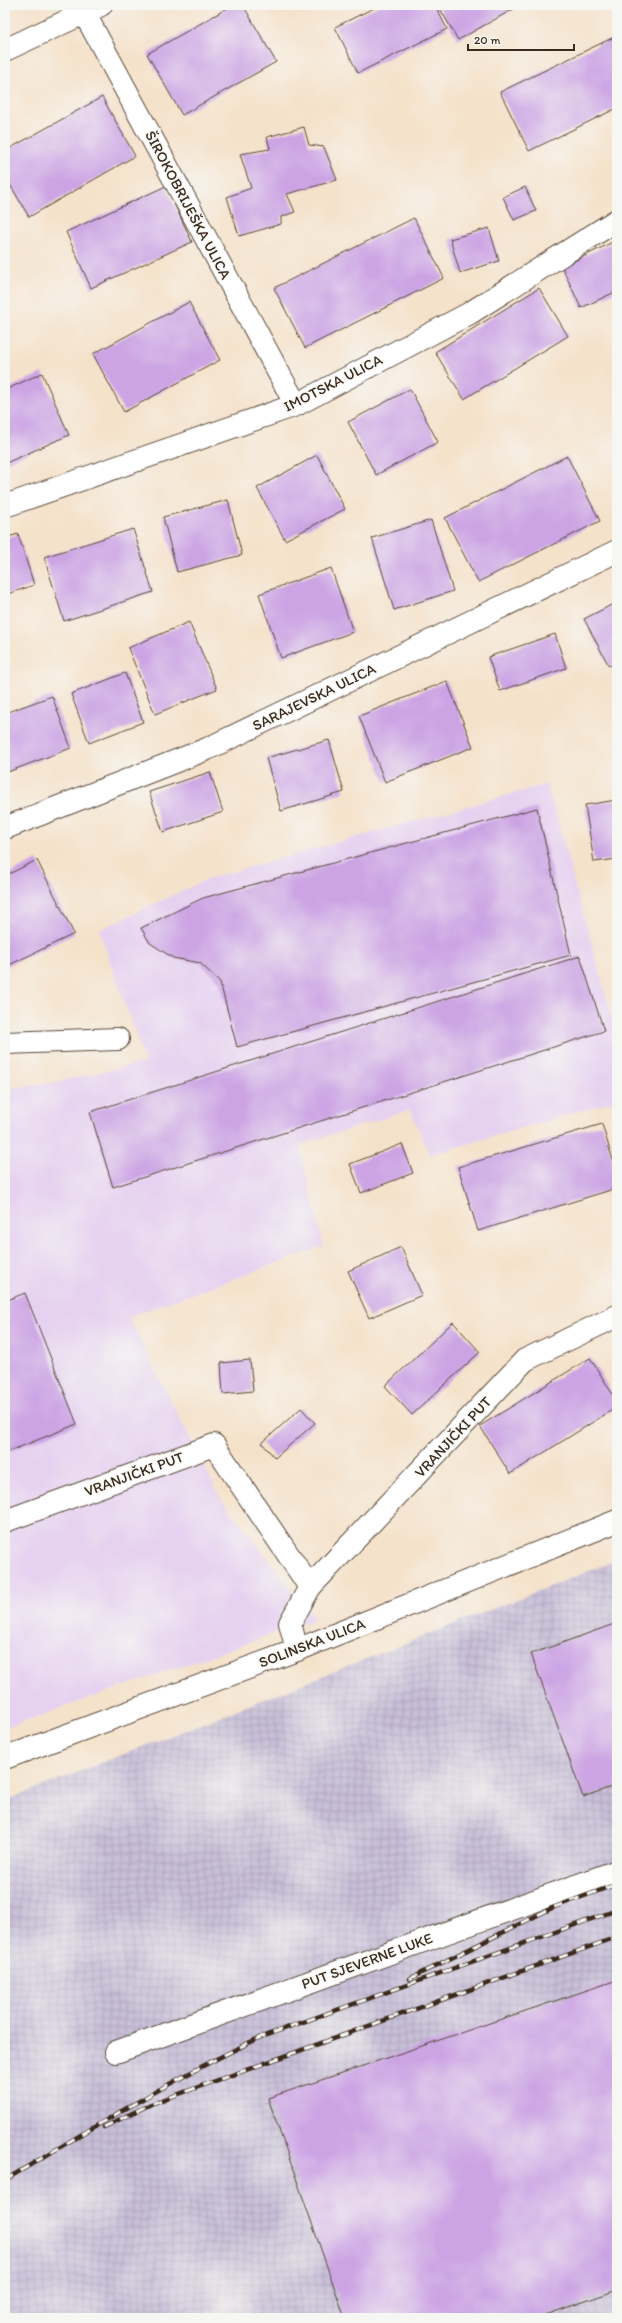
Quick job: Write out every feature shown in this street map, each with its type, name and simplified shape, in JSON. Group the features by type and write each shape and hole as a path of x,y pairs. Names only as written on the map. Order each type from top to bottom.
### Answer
{"street":[{"path":"5,50 89,8"},
{"name":"ŠIROKOBRIJEŠKA ULICA","path":"89,8 296,405"},
{"name":"IMOTSKA ULICA","path":"5,506 296,405 470,312 617,220"},
{"name":"SARAJEVSKA ULICA","path":"5,828 207,749 617,551"},
{"path":"5,1043 118,1039"},
{"name":"VRANJIČKI PUT","path":"297,1650 290,1623 310,1587 525,1360 617,1316"},
{"name":"VRANJIČKI PUT","path":"5,1521 214,1445 310,1587"},
{"name":"SOLINSKA ULICA","path":"5,1758 297,1650 617,1522"},
{"name":"PUT SJEVERNE LUKE","path":"116,2052 617,1871"}],"shaded area":[{"path":"547,784 617,1035 617,1100 430,1155 410,1110 299,1145 324,1246 128,1317 220,1497 315,1619 5,1728 5,1089 57,1082 145,1062 99,930 207,879"},
{"path":"617,1560 617,2318 5,2318 5,1801"}],"building":[{"path":"233,5 243,5 276,62 182,115 147,54"},
{"path":"380,5 435,5 447,29 358,73 335,27"},
{"path":"438,5 516,5 517,7 458,40"},
{"path":"612,38 617,48 617,108 529,151 500,92"},
{"path":"102,97 135,156 29,217 5,176 5,151"},
{"path":"304,127 309,145 324,147 337,180 287,194 295,212 281,217 281,224 239,236 227,197 251,188 240,154 270,149 267,137"},
{"path":"166,186 192,242 91,288 66,232"},
{"path":"525,187 536,211 514,220 503,197"},
{"path":"414,218 444,278 305,348 274,288"},
{"path":"489,228 499,261 460,273 450,239"},
{"path":"617,240 617,291 581,308 562,267"},
{"path":"539,288 568,336 464,399 435,352"},
{"path":"189,302 220,360 124,412 93,354"},
{"path":"42,373 69,435 6,463 5,390"},
{"path":"410,389 438,442 376,475 348,422"},
{"path":"317,455 345,509 285,540 257,488"},
{"path":"567,456 600,521 478,582 445,518"},
{"path":"228,500 242,555 177,572 163,517"},
{"path":"431,520 453,591 394,610 372,538"},
{"path":"133,529 153,592 64,621 44,557"},
{"path":"18,534 34,585 5,595 5,538"},
{"path":"331,568 353,632 281,658 259,594"},
{"path":"617,602 617,662 609,666 584,619"},
{"path":"189,622 217,689 155,714 128,648"},
{"path":"555,634 566,668 500,691 488,657"},
{"path":"125,673 143,722 89,743 71,694"},
{"path":"447,681 473,747 385,782 359,716"},
{"path":"52,696 71,748 5,773 5,713"},
{"path":"329,740 344,792 281,811 266,758"},
{"path":"210,772 223,812 163,832 149,792"},
{"path":"617,800 617,859 594,862 585,805"},
{"path":"537,808 571,955 237,1047 220,982 200,963 173,958 150,943 141,928 203,898"},
{"path":"37,860 74,934 5,967 5,876"},
{"path":"580,956 604,1031 113,1187 90,1112"},
{"path":"602,1124 617,1174 617,1188 478,1231 458,1167"},
{"path":"402,1144 413,1173 361,1193 350,1164"},
{"path":"401,1247 422,1295 369,1318 348,1271"},
{"path":"25,1293 77,1424 5,1453 5,1301"},
{"path":"453,1322 480,1352 412,1415 385,1386"},
{"path":"590,1358 617,1401 617,1407 510,1474 480,1426"},
{"path":"250,1360 253,1391 223,1394 221,1363"},
{"path":"301,1408 315,1423 275,1458 262,1443"},
{"path":"617,1623 617,1785 583,1797 531,1654"},
{"path":"617,1980 617,2290 537,2318 345,2318 268,2098"}],"railway":[{"path":"409,1979 552,1908 617,1884"},
{"path":"5,2180 99,2124 195,2070 261,2037 617,1910"},
{"path":"104,2127 151,2104 617,1937"}]}
